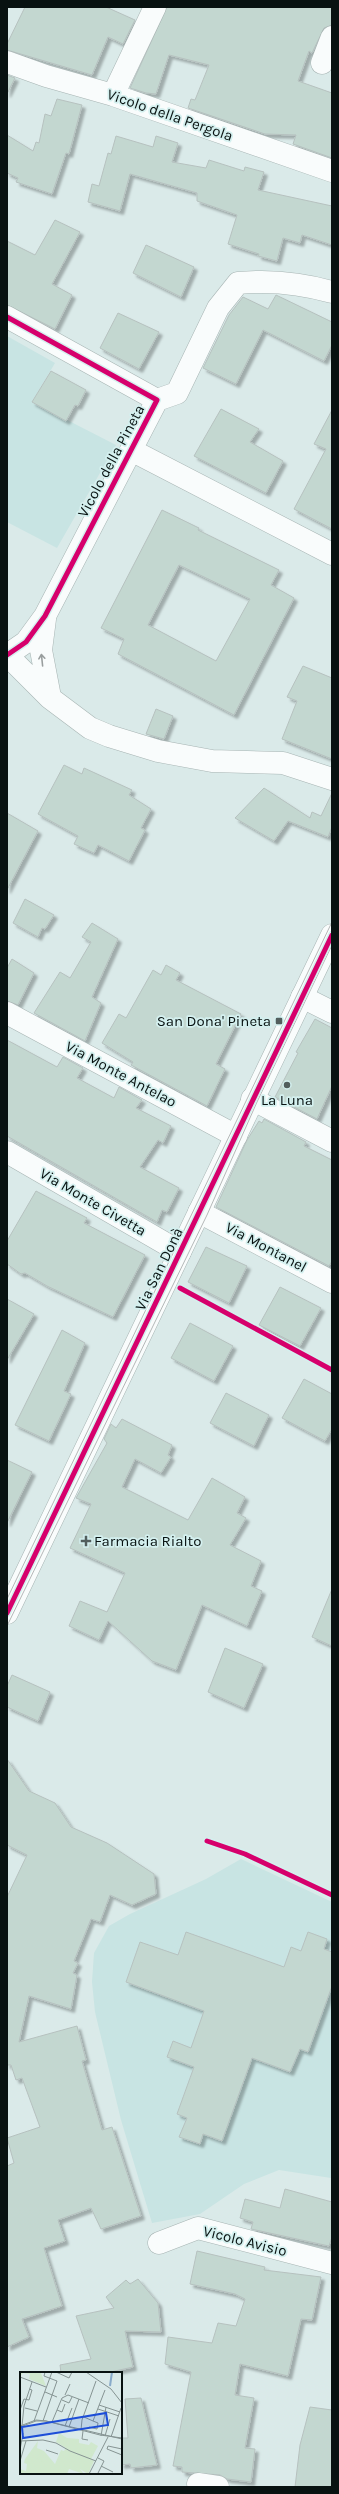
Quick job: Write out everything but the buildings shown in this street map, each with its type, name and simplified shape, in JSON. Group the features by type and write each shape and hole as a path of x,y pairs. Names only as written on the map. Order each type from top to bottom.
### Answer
{"street":[{"path":"113,95 155,7"},
{"path":"322,63 332,37"},
{"name":"Vicolo della Pergola","path":"7,62 46,76 113,95 332,171"},
{"path":"157,400 177,393 218,308 238,283 256,282 307,285 332,292"},
{"name":"Vicolo della Pineta","path":"7,317 157,400 46,616 26,642 7,655 50,698 90,728 132,744 212,761 283,763 332,779"},
{"path":"131,450 332,554"},
{"name":"Vicolo della Pineta","path":"46,616 41,650 50,698"},
{"name":"Via San Donà","path":"7,1613 12,1586 180,1252 236,1136 252,1099 332,935"},
{"path":"302,997 332,1012"},
{"name":"Via Monte Antelao","path":"7,1013 236,1136"},
{"path":"252,1099 332,1141"},
{"name":"Via Monte Civetta","path":"7,1152 180,1252"},
{"name":"Via Montanel","path":"199,1212 332,1282"},
{"name":"Vicolo Avisio","path":"159,2243 198,2228 332,2263"}],"shaded area":[{"path":"7,336 55,363 32,402 116,445 57,548 7,522"},
{"path":"241,1859 332,1902 331,2178 279,2170 244,2184 200,2214 152,2223 121,2120 95,2012 92,1982 94,1953 109,1926 130,1914 206,1879"}],"tram line":[{"path":"7,1599 332,922"},
{"path":"7,1626 207,1215 257,1102 332,945"}],"cycle path":[{"path":"7,317 157,400 45,616 26,642 7,655"},
{"path":"7,1613 332,935"},
{"path":"180,1288 332,1370"},
{"path":"207,1841 245,1854 332,1895"}],"place":[{"name":"San Dona' Pineta","path":"279,1021"},
{"name":"La Luna","path":"287,1085"},
{"name":"Farmacia Rialto","path":"86,1541"}]}
